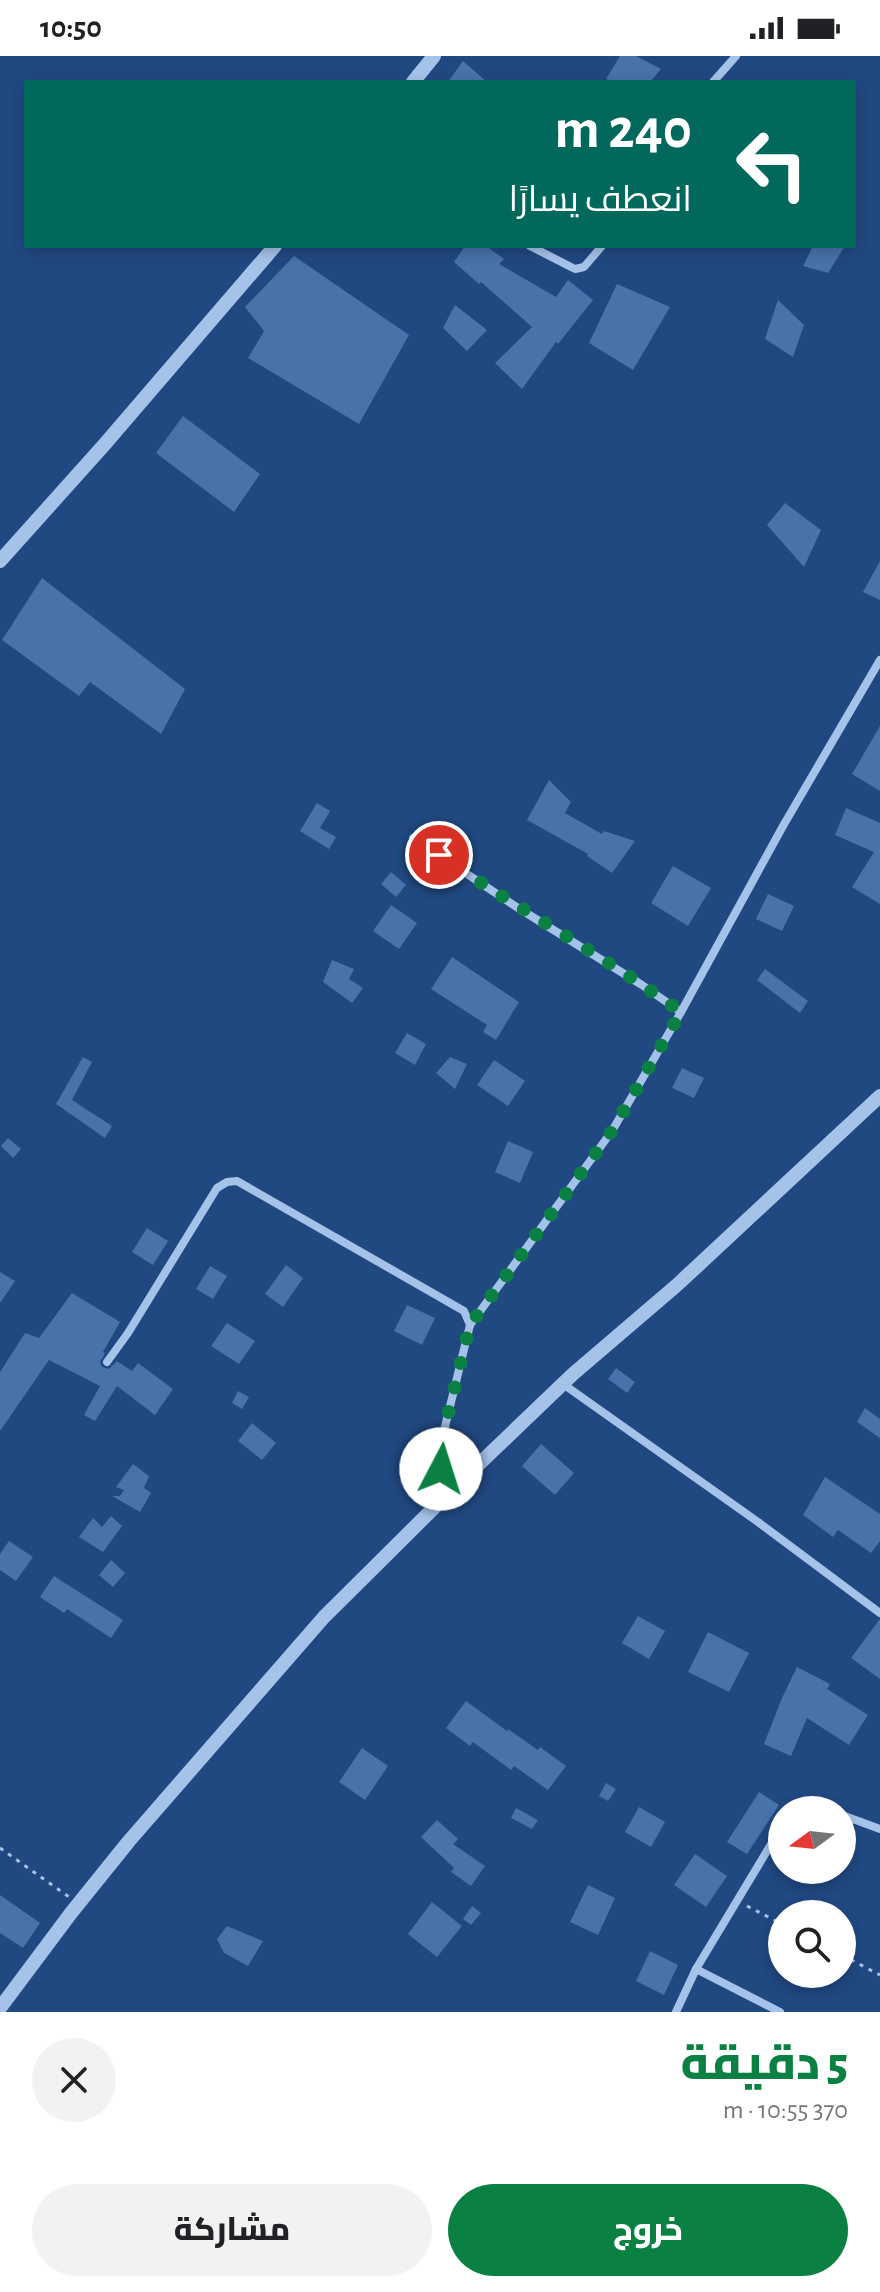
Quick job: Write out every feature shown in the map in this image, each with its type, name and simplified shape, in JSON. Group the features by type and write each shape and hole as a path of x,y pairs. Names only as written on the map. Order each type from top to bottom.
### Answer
{"street":[{"path":"415,80 434,56"},
{"path":"715,80 736,56"},
{"path":"0,561 273,248"},
{"path":"534,248 575,269 584,267 600,248"},
{"path":"455,1487 437,1459 470,1325 612,1131 880,660"},
{"path":"413,838 681,1012"},
{"path":"0,2008 129,1841 324,1617 563,1384 677,1285 880,1096"},
{"path":"107,1362 217,1188 227,1182 237,1181 455,1305 464,1311 470,1325"},
{"path":"563,1384 880,1613"},
{"path":"856,1820 880,1829"},
{"path":"676,2012 696,1969 768,1849"},
{"path":"696,1969 780,2012"}],"path":[{"path":"0,1848 79,1904"},
{"path":"737,1901 768,1917"},
{"path":"856,1962 880,1975"}],"building":[{"path":"620,56 636,56 661,69 652,80 606,79"},
{"path":"463,61 485,80 449,80"},
{"path":"464,248 489,248 504,259 499,264 556,297 568,280 593,300 558,344 556,342 522,389 495,363 532,327 454,262"},
{"path":"812,248 844,248 828,273 803,266"},
{"path":"294,256 409,335 359,424 248,358 264,331 245,307"},
{"path":"617,284 670,307 633,370 589,343"},
{"path":"778,300 804,325 793,357 765,339"},
{"path":"455,305 487,330 467,351 443,328"},
{"path":"183,416 260,474 234,512 156,453"},
{"path":"785,503 821,530 804,567 767,525"},
{"path":"880,561 880,600 863,592"},
{"path":"42,578 185,689 161,734 90,682 79,696 2,640"},
{"path":"880,726 880,791 852,774"},
{"path":"549,780 571,802 565,813 602,834 604,831 635,841 612,873 588,854 527,820"},
{"path":"317,803 330,811 320,828 336,837 329,849 300,831"},
{"path":"846,808 880,823 880,904 852,887 874,852 835,835"},
{"path":"673,866 711,888 688,926 651,903"},
{"path":"391,872 406,885 396,897 381,884"},
{"path":"768,894 794,906 782,931 756,919"},
{"path":"391,905 417,923 399,949 373,931"},
{"path":"452,957 519,1002 496,1040 483,1032 487,1025 431,989"},
{"path":"332,960 354,969 349,979 363,988 352,1003 323,982"},
{"path":"765,969 808,1001 800,1013 757,980"},
{"path":"407,1033 426,1044 415,1065 395,1053"},
{"path":"83,1057 92,1062 72,1100 112,1126 105,1138 56,1104"},
{"path":"450,1057 467,1064 455,1089 436,1073"},
{"path":"494,1060 525,1081 508,1106 477,1085"},
{"path":"682,1068 704,1078 694,1098 672,1088"},
{"path":"8,1138 21,1149 13,1158 1,1146"},
{"path":"508,1141 533,1152 520,1183 495,1172"},
{"path":"147,1228 168,1241 153,1265 132,1252"},
{"path":"286,1265 303,1278 283,1307 265,1294"},
{"path":"210,1266 227,1276 213,1299 196,1289"},
{"path":"0,1272 15,1281 0,1303"},
{"path":"72,1293 120,1322 103,1352 102,1367 109,1369 117,1361 132,1371 138,1363 173,1389 155,1415 117,1386 95,1421 84,1415 100,1386 49,1360 0,1431 0,1372 25,1333 39,1338"},
{"path":"407,1305 435,1318 422,1345 394,1331"},
{"path":"227,1323 255,1341 239,1364 211,1346"},
{"path":"616,1368 635,1382 627,1393 608,1379"},
{"path":"238,1391 249,1397 242,1409 232,1403"},
{"path":"865,1408 880,1419 880,1438 857,1422"},
{"path":"252,1423 276,1443 262,1460 238,1441"},
{"path":"541,1444 574,1473 555,1495 522,1466"},
{"path":"133,1464 149,1476 144,1488 151,1493 140,1512 112,1496 120,1496 124,1490 116,1487"},
{"path":"825,1477 880,1514 880,1541 871,1553 838,1530 833,1537 803,1515"},
{"path":"111,1516 122,1526 103,1552 79,1537 93,1518 102,1527"},
{"path":"9,1541 33,1557 16,1581 0,1570 0,1554"},
{"path":"111,1560 125,1573 113,1587 99,1575"},
{"path":"54,1576 123,1620 111,1638 67,1609 64,1613 40,1597"},
{"path":"638,1616 665,1631 649,1659 622,1643"},
{"path":"880,1620 880,1679 851,1658"},
{"path":"708,1632 749,1653 729,1692 688,1672"},
{"path":"797,1667 830,1684 827,1689 868,1715 849,1745 807,1718 791,1756 764,1744"},
{"path":"466,1701 507,1731 538,1750 540,1747 566,1766 548,1790 514,1766 511,1770 473,1742 470,1746 446,1728"},
{"path":"362,1748 388,1766 365,1800 339,1782"},
{"path":"606,1783 616,1789 608,1801 599,1796"},
{"path":"759,1792 768,1798 768,1822 747,1854 727,1842"},
{"path":"639,1807 665,1822 651,1847 625,1832"},
{"path":"516,1808 538,1820 532,1829 511,1818"},
{"path":"437,1820 458,1839 453,1844 485,1866 471,1886 451,1872 454,1868 421,1837"},
{"path":"695,1854 727,1876 706,1907 674,1885"},
{"path":"588,1885 615,1898 598,1935 570,1922"},
{"path":"0,1895 40,1923 23,1948 0,1933"},
{"path":"432,1902 462,1926 437,1957 408,1934"},
{"path":"472,1906 481,1913 471,1925 463,1919"},
{"path":"227,1926 263,1941 248,1966 224,1953 217,1939"},
{"path":"650,1951 678,1965 664,1995 636,1981"}],"route":[{"path":"439,855 681,1012 612,1131 470,1325 437,1459 441,1469"}]}
